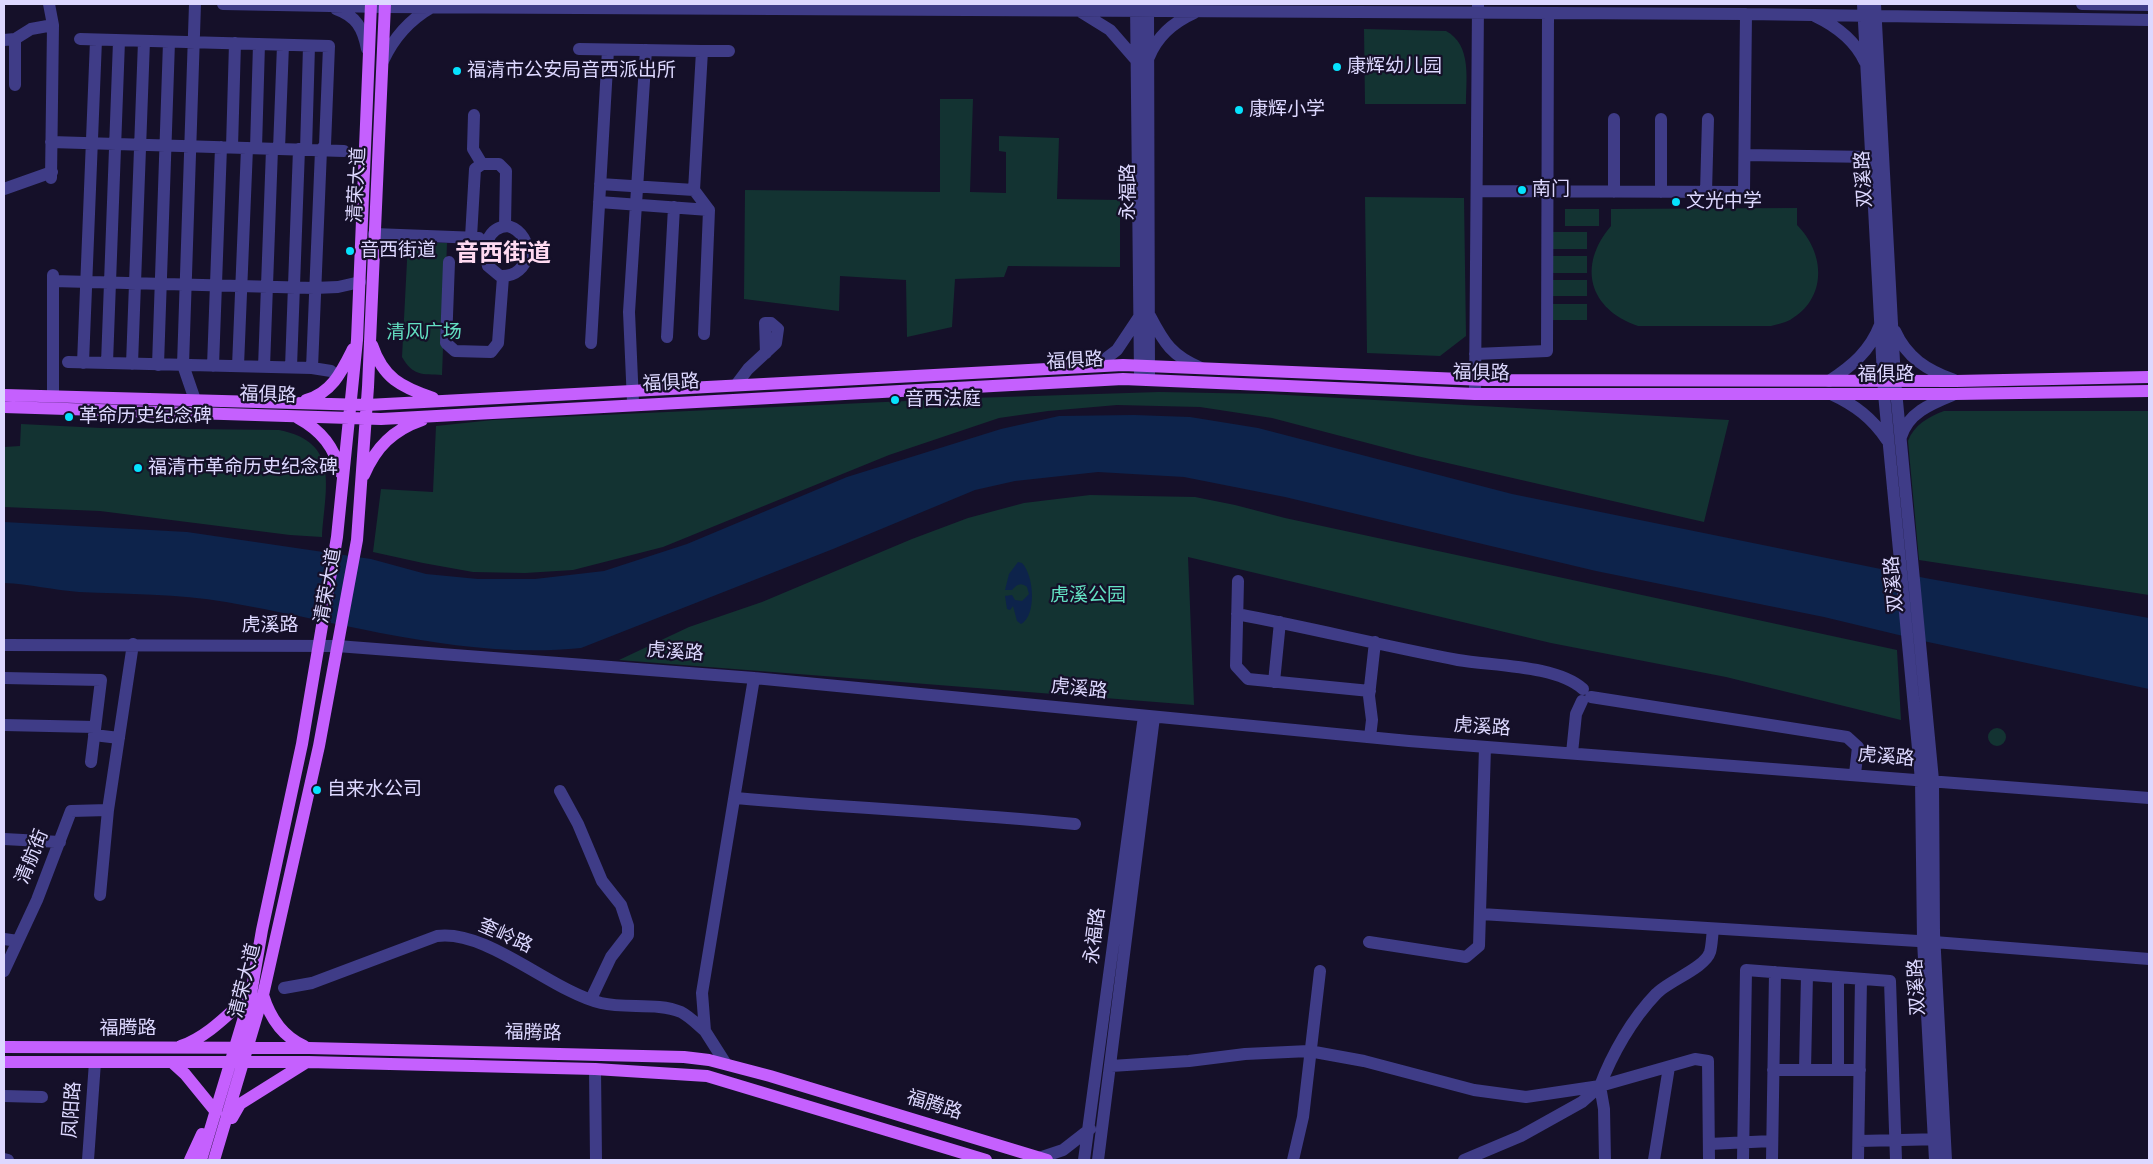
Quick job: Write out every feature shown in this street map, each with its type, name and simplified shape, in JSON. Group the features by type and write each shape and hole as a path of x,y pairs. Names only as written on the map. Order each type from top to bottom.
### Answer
{"main road":[{"name":"清荣大道","path":"257,994 262,930 302,744 337,537 349,404 363,340 374,234 376,63 371,5"},
{"name":"清荣大道","path":"214,1160 218,1121 230,1063 241,1048 257,994 319,746 357,540 366,419 360,282 376,63 384,5"},
{"path":"343,480 338,460 322,434 294,410 325,392 363,340 386,374 404,387 440,401"},
{"name":"福俱路","path":"4,406 294,410 349,404 440,401 1096,366 1203,368 1475,380 2149,391"},
{"name":"福俱路","path":"1956,387 2149,377"},
{"name":"福俱路","path":"4,394 195,400 294,410 348,419 366,419 633,404 1145,380 1475,394 1830,387"},
{"path":"362,482 378,449 391,434 407,425 438,415"},
{"path":"175,1048 194,1041 257,994 277,1026 292,1041 309,1048"},
{"name":"福腾路","path":"4,1047 309,1048 658,1056 709,1060 1043,1159"},
{"name":"清荣大道","path":"201,1160 244,1063 241,1048"},
{"name":"福腾路","path":"4,1062 174,1064 308,1062 681,1073 722,1079 986,1160"},
{"path":"190,1160 204,1131 240,1104 308,1062"},
{"path":"174,1064 185,1074 218,1121 220,1160"}],"street":[{"path":"4,189 51,175 53,25 49,4"},
{"path":"195,4 184,365 195,400"},
{"path":"223,4 1079,11 1142,8 1196,12 1478,8 1548,13 1746,14 1813,14 1869,9 2149,20"},
{"path":"2082,4 2149,5"},
{"path":"329,6 350,14 359,22 376,63"},
{"path":"376,63 401,30 417,16 432,7"},
{"name":"永福路","path":"1142,8 1145,380"},
{"path":"1475,394 1478,8"},
{"name":"双溪路","path":"1869,9 1866,67 1871,157 1886,323"},
{"name":"双溪路","path":"1869,9 1890,387 1927,780 1929,941 1940,1139 1946,1160"},
{"path":"1079,11 1110,30 1142,61 1173,25 1196,12"},
{"path":"1475,354 1547,351 1548,13"},
{"path":"1477,191 1744,192 1746,14"},
{"path":"1813,14 1840,31 1852,42 1860,52 1866,67"},
{"path":"15,85 9,40 31,29 53,25"},
{"path":"80,39 329,46 325,145 321,150 312,368"},
{"path":"83,363 96,40"},
{"path":"107,363 118,40"},
{"path":"132,364 144,41"},
{"path":"158,365 159,284 169,42"},
{"path":"213,366 216,286 235,44"},
{"path":"238,366 259,44"},
{"path":"264,367 266,287 283,45"},
{"path":"291,367 293,288 309,46"},
{"path":"579,49 729,51"},
{"path":"591,343 608,50"},
{"path":"633,404 629,312 646,50"},
{"path":"702,51 694,190 709,210 704,334"},
{"path":"474,115 473,149 482,164"},
{"path":"1614,119 1614,192"},
{"path":"1661,119 1661,192"},
{"path":"1706,192 1708,119"},
{"path":"51,142 344,151"},
{"path":"1745,155 1871,157"},
{"path":"471,238 475,169 482,164 499,164 506,171 505,226"},
{"path":"600,184 694,190"},
{"path":"599,202 709,210"},
{"path":"667,337 674,208"},
{"path":"505,226 520,232 526,243 526,256 521,270 515,274 503,276 494,273 488,266 485,258 488,238 494,230 505,226"},
{"path":"374,234 488,238"},
{"path":"449,262 446,343 455,351 491,352 498,343 503,276"},
{"path":"53,396 53,278 85,282 293,288 338,287 360,282"},
{"path":"1096,366 1117,350 1144,314 1173,352 1182,360 1203,368"},
{"path":"1886,323 1915,361 1956,387 1918,412 1904,426 1895,441 1858,408 1830,387 1864,353 1886,323"},
{"path":"736,385 748,369 766,353"},
{"path":"68,362 312,368 331,371 337,376"},
{"path":"1238,581 1236,666 1248,679 1370,691"},
{"path":"1237,614 1458,660 1548,674 1575,683 1585,696 1847,737 1858,747 1855,774"},
{"path":"1274,682 1280,622"},
{"path":"1370,738 1372,720 1370,691 1375,642"},
{"path":"100,895 108,810 133,644"},
{"name":"虎溪路","path":"4,645 337,646 754,678 1370,738 2149,798"},
{"path":"4,678 101,680 91,762"},
{"path":"726,1064 705,1031 702,993 736,798 754,678"},
{"path":"1572,753 1576,714 1585,696"},
{"name":"永福路","path":"1098,1160 1111,1066 1149,716"},
{"name":"永福路","path":"1084,1160 1149,716"},
{"path":"4,725 95,731 119,738"},
{"path":"1369,942 1466,957 1479,946 1485,747"},
{"path":"560,791 578,824 602,881 621,905 628,926 628,935 611,958 591,999"},
{"path":"736,798 911,813 971,814 1075,824"},
{"name":"清航街","path":"4,971 60,842 71,811 108,810"},
{"path":"4,839 60,842"},
{"path":"1481,914 1929,941 2149,959"},
{"path":"1464,1160 1521,1136 1582,1102 1600,1086 1609,1063 1656,994 1678,977 1698,966 1710,954 1713,929"},
{"name":"奎岭路","path":"284,988 312,983 437,936 446,935 496,950 568,990 601,1003 670,1009 683,1013 705,1031"},
{"path":"4,939 18,941"},
{"path":"1743,1160 1746,970 1890,981 1896,1160"},
{"path":"1293,1160 1303,1117 1309,1052 1320,971"},
{"path":"1772,1160 1775,972"},
{"path":"1806,1070 1807,975"},
{"path":"1838,977 1838,1070"},
{"path":"1858,1160 1861,979"},
{"path":"1111,1066 1189,1061 1245,1054 1309,1052 1364,1061 1474,1090 1526,1098 1600,1086 1695,1059 1708,1061 1709,1160"},
{"name":"凤阳路","path":"88,1160 95,1062"},
{"path":"1654,1160 1669,1067"},
{"path":"595,1069 596,1160"},
{"path":"1773,1070 1860,1070"},
{"path":"1600,1086 1604,1110 1605,1160"},
{"path":"4,1096 42,1097"},
{"path":"1043,1159 1062,1150 1090,1129"},
{"path":"1102,1138 1110,1160"},
{"path":"1859,1141 1940,1139"},
{"name":"双溪路","path":"1935,1160 1940,1139"},
{"path":"1709,1144 1772,1141"},
{"path":"4,1159 8,1160"}],"green space":[{"path":"1364,29 1446,31 1454,37 1464,54 1467,74 1466,104 1365,104"},
{"path":"940,99 973,99 970,192 1006,193 1006,152 999,151 999,136 1059,138 1057,199 1120,200 1120,267 1008,266 1004,277 955,279 952,327 907,337 906,280 840,276 839,311 744,299 745,190 940,192"},
{"path":"1365,197 1464,198 1466,336 1440,356 1367,353"},
{"path":"1797,208 1797,225 1813,249 1818,275 1816,288 1811,300 1802,311 1788,321 1771,326 1638,326 1608,309 1593,285 1594,256 1600,241 1611,226 1611,209"},
{"path":"1565,209 1599,209 1599,226 1565,226"},
{"path":"1553,232 1587,232 1587,249 1553,249"},
{"name":"清风广场","path":"408,242 447,243 442,375 423,374 414,371 402,357"},
{"path":"1553,256 1587,256 1587,273 1553,273"},
{"path":"1553,280 1587,280 1587,296 1553,296"},
{"path":"1553,304 1587,304 1587,320 1553,320"},
{"path":"1159,392 1269,394 1729,420 1704,522 1417,456 1272,418 1200,407 1117,405 1048,411 999,418 889,455 663,547 573,570 525,573 473,572 373,552 381,489 433,492 436,426 493,420 972,398"},
{"path":"1944,411 2149,411 2149,595 1919,560 1908,441 1914,430 1922,422"},
{"path":"21,424 101,428 279,430 299,436 312,445 321,456 325,470 326,485 322,537 290,535 100,511 4,507 4,447 20,446"},
{"name":"虎溪公园","path":"1090,495 1195,497 1897,650 1901,720 1726,677 1551,643 1188,557 1194,705 619,660 689,627 762,602 912,539 968,518 1024,503"},
{"path":"1997,728 2003,731 2006,737 2003,743 1997,746 1991,743 1988,737 1991,731"}],"water":[{"path":"1134,415 1190,417 1258,428 1512,494 1925,578 2149,618 2149,689 1928,642 1824,617 1596,571 1285,497 1184,477 1098,472 1015,481 975,490 833,549 581,648 491,649 402,637 208,599 79,592 4,583 4,522 187,532 371,559 426,574 478,579 535,579 604,571 687,544 847,477 1001,429 1059,416"},
{"path":"1018,562 1022,563 1029,576 1032,595 1030,613 1021,624 1017,621 1013,606 1010,610 1007,609 1005,596 1012,595 1015,600 1022,601 1029,594 1027,587 1021,584 1012,590 1005,590 1009,574"}],"place":[{"name":"康辉幼儿园","path":"1337,67"},
{"name":"福清市公安局音西派出所","path":"457,71"},
{"name":"康辉小学","path":"1239,110"},
{"name":"南门","path":"1522,190"},
{"name":"文光中学","path":"1676,202"},
{"name":"音西街道","path":"350,251"},
{"name":"音西法庭","path":"895,400"},
{"name":"革命历史纪念碑","path":"69,417"},
{"name":"福清市革命历史纪念碑","path":"138,468"},
{"name":"自来水公司","path":"317,790"}],"district":[{"name":"音西街道","path":"503,255"}]}
